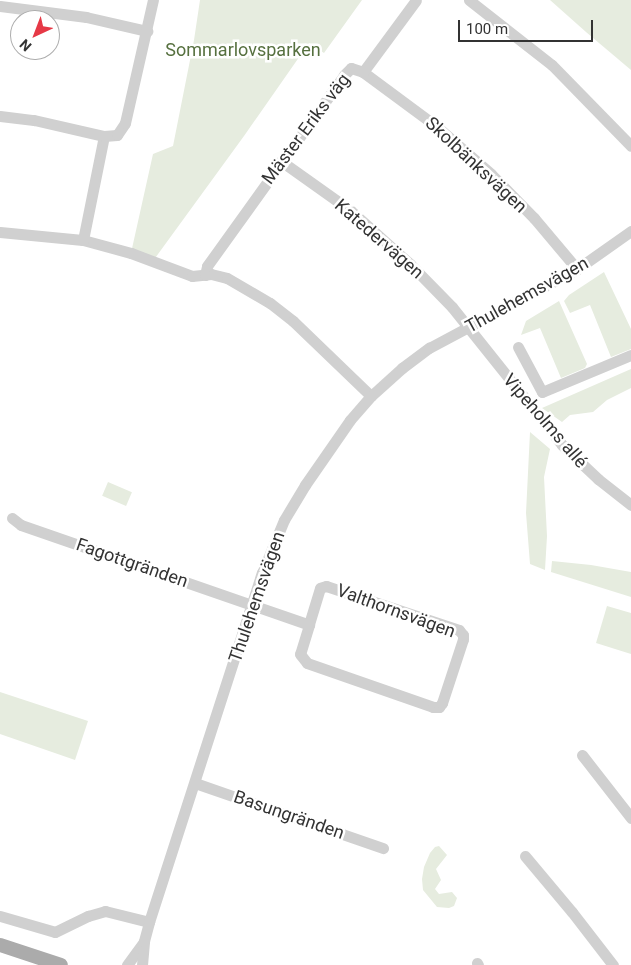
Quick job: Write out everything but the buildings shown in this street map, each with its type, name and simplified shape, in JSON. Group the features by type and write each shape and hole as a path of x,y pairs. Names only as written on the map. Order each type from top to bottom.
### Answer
{"main road":[{"path":"0,945 61,965"}],"street":[{"path":"0,116 34,120 104,136 117,135 124,127 153,0"},
{"name":"Mäster Eriks väg","path":"205,275 207,266 281,161 348,71 355,68 363,72 416,0"},
{"path":"469,0 552,65 631,146"},
{"path":"0,6 86,18 147,31"},
{"name":"Skolbänksvägen","path":"363,72 436,126 491,174 534,218 577,269"},
{"path":"82,240 104,136"},
{"name":"Katedervägen","path":"281,161 350,210 381,237 439,293 468,328"},
{"name":"Thulehemsvägen","path":"142,965 144,941 149,922 262,573 284,520 305,485 346,425 371,396 402,368 429,348 577,269 631,230"},
{"path":"0,232 82,240 131,253 192,276 205,275 227,278 270,303 308,334 371,396"},
{"name":"Vipeholms allé","path":"468,328 562,445 591,474 631,505"},
{"path":"518,347 542,392 631,355"},
{"name":"Fagottgränden","path":"12,518 21,525 253,604"},
{"name":"Valthornsvägen","path":"326,586 459,630 463,635 442,703 439,707 433,707 306,663 300,654 309,625 320,588 326,586"},
{"path":"253,604 309,625"},
{"path":"582,755 631,818"},
{"name":"Basungränden","path":"195,783 383,848"},
{"path":"525,856 613,965"},
{"path":"0,916 54,932 88,916 105,911 149,922"},
{"name":"Thulehemsvägen","path":"127,965 144,941"}],"green space":[{"name":"Sommarlovsparken","path":"200,0 362,0 324,53 309,43 153,261 131,253 153,154 173,146"},
{"path":"550,0 631,0 631,70 586,32"},
{"path":"604,272 631,329 631,349 611,357 590,305 570,313 564,301 569,295"},
{"path":"559,301 587,364 585,368 561,378 540,328 521,335 526,321"},
{"path":"631,369 631,388 607,400 593,412 570,415 562,422 542,408"},
{"path":"530,432 550,449 544,477 547,536 545,570 530,564 526,513"},
{"path":"108,482 132,492 126,506 102,496"},
{"path":"552,561 631,572 631,597 551,572"},
{"path":"607,606 631,613 631,654 596,643"},
{"path":"0,692 88,721 75,760 0,734"},
{"path":"439,846 447,855 436,869 441,880 435,889 439,894 452,892 457,898 454,906 449,908 437,907 423,890 424,867 430,853 435,847"}]}
